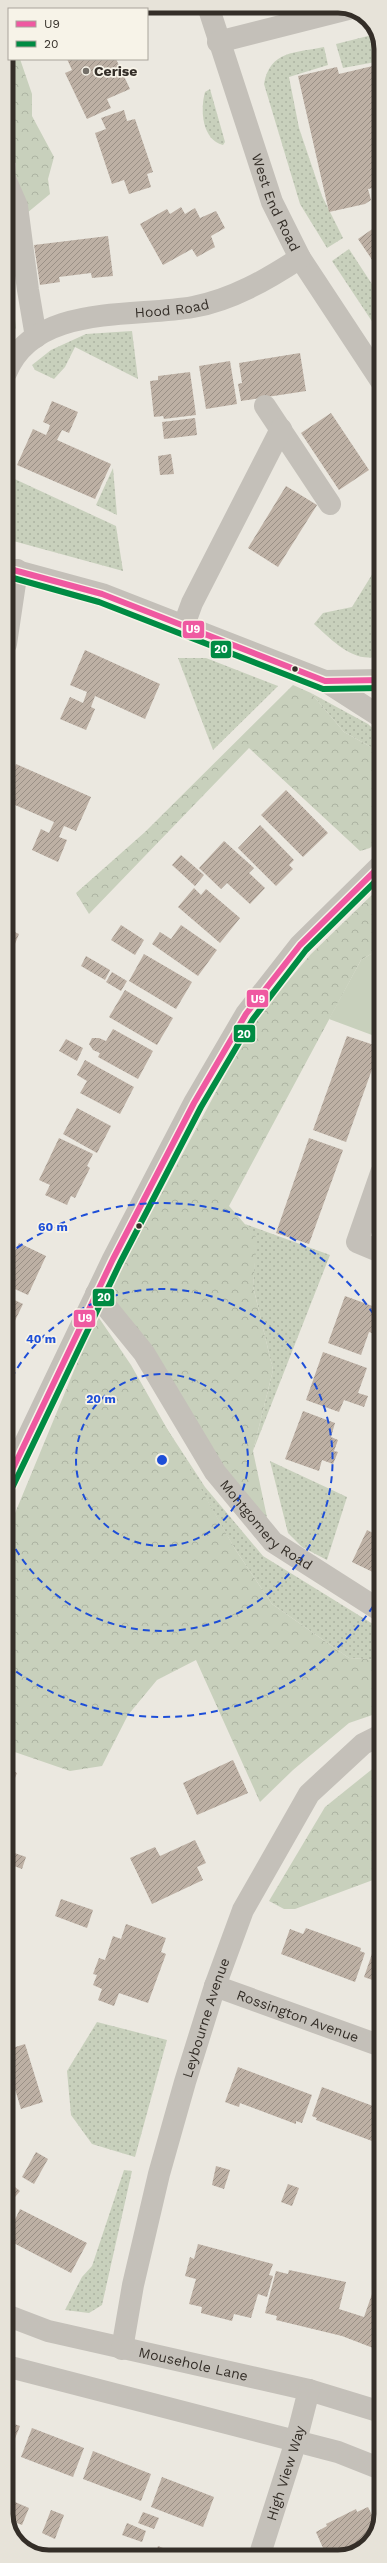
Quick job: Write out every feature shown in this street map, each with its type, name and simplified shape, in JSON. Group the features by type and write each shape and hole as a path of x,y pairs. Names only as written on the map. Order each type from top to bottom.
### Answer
{"street":[{"name":"West End Road","path":"210,13 218,42 272,202 300,258 374,370"},
{"path":"218,42 332,13"},
{"path":"13,197 17,206 36,337"},
{"name":"Hood Road","path":"13,361 36,337 59,324 86,318 194,307 243,290 270,278 300,258"},
{"path":"265,406 330,504"},
{"path":"184,625 192,603 281,429"},
{"path":"13,569 102,594 184,625 325,681 374,712"},
{"path":"325,681 374,680"},
{"path":"13,1468 96,1294 194,1104 246,1014 300,945 374,872"},
{"path":"374,1192 356,1242 374,1249"},
{"name":"Montgomery Road","path":"96,1294 144,1353 215,1472 273,1542 374,1607"},
{"name":"Leybourne Avenue","path":"122,2349 133,2285 159,2174 184,2082 215,1986 243,1910 309,1794 363,1744 374,1738"},
{"name":"Rossington Avenue","path":"215,1986 374,2043"},
{"name":"Mousehole Lane","path":"13,2318 48,2331 122,2349 309,2390 374,2410"},
{"path":"13,2368 338,2452 374,2466"},
{"name":"High View Way","path":"261,2550 296,2441 309,2390"}],"green space":[{"path":"371,35 374,44 374,62 343,68 336,44"},
{"path":"324,47 328,65 289,77 299,128 322,196 343,238 327,248 300,204 264,84 267,73 278,59 294,52"},
{"path":"13,60 20,60 32,94 32,116 54,157 48,179 50,194 27,213 14,188 16,163 13,162"},
{"path":"210,89 225,142 223,145 216,142 211,137 204,123 203,99 205,92"},
{"path":"349,249 374,287 374,324 332,261"},
{"path":"13,302 16,328 13,332"},
{"path":"132,331 138,379 75,347 65,367 54,379 35,370 32,365 51,350 86,334"},
{"path":"113,468 117,515 96,505"},
{"path":"13,478 116,526 123,571 13,541"},
{"path":"374,571 374,656 362,657 353,654 336,643 314,624 323,613 352,607"},
{"path":"178,658 206,658 278,686 213,750"},
{"path":"293,685 311,693 344,732 371,747 374,750 374,844 370,848 360,851 249,748 89,914 76,893 145,832"},
{"path":"311,693 368,724 374,730 374,750 371,747 344,732"},
{"path":"374,893 374,952 361,960 229,1206 257,1238 253,1286 273,1370 253,1451 268,1522 222,1467 108,1293 254,1021 311,954"},
{"path":"374,952 374,1036 329,1019 361,960"},
{"path":"245,1224 330,1255 253,1451 273,1370 253,1286 256,1238"},
{"path":"97,1315 131,1365 235,1549 272,1604 349,1658 374,1660 374,1714 349,1723 293,1770 260,1802 196,1660 157,1680 128,1715 102,1766 70,1771 13,1751 13,1518"},
{"path":"158,1415 205,1487 263,1556 374,1625 374,1660 349,1658 272,1604 235,1549"},
{"path":"270,1461 347,1497 327,1560 302,1547 288,1533"},
{"path":"374,1768 374,1880 295,1909 284,1909 269,1901 325,1807"},
{"path":"97,2022 167,2040 135,2157 92,2144 71,2115 67,2071"},
{"path":"124,2170 132,2171 102,2305 89,2313 65,2310 82,2277 92,2266"}],"building":[{"path":"67,60 116,60 130,89 107,99 111,108 87,119 65,73 72,70"},
{"path":"374,66 374,188 368,189 371,200 365,204 329,212 298,76 337,67 339,74"},
{"path":"124,110 127,121 135,119 153,172 147,174 151,187 129,194 124,180 112,184 95,133 106,129 101,118"},
{"path":"181,207 185,214 195,208 200,218 216,211 225,228 211,236 215,247 197,257 192,249 163,265 140,224 167,209 170,214"},
{"path":"374,228 374,263 358,239"},
{"path":"108,236 113,276 92,278 91,273 59,277 60,282 40,285 34,245"},
{"path":"300,353 306,391 241,401 238,384 242,383 239,363"},
{"path":"230,361 237,404 206,409 199,366"},
{"path":"190,372 196,415 164,419 163,416 154,417 150,381 158,380 158,376"},
{"path":"52,401 78,412 69,433 62,430 57,440 111,464 95,499 17,465 33,429 46,435 50,425 43,422"},
{"path":"331,413 369,470 339,490 301,433"},
{"path":"195,418 197,435 164,439 162,422"},
{"path":"171,454 174,474 160,475 158,456"},
{"path":"286,486 317,505 278,567 248,548"},
{"path":"85,650 160,684 145,719 95,696 91,707 95,709 86,730 60,719 70,697 83,703 87,692 70,685"},
{"path":"16,764 91,797 76,831 64,826 59,837 67,840 58,862 32,850 41,829 49,833 54,822 13,804 13,771"},
{"path":"286,790 328,833 303,857 261,815"},
{"path":"260,825 294,860 289,865 293,869 276,886 238,848"},
{"path":"224,841 254,868 249,873 265,888 250,904 227,883 221,889 199,868"},
{"path":"181,855 204,875 195,886 172,865"},
{"path":"194,888 201,895 206,889 240,918 220,943 178,907"},
{"path":"121,925 144,940 135,955 111,940"},
{"path":"181,925 217,950 198,976 152,944 160,932 171,939"},
{"path":"13,931 19,934 13,949"},
{"path":"144,954 192,982 176,1009 129,981"},
{"path":"86,956 110,970 105,980 81,966"},
{"path":"112,972 127,981 121,991 106,982"},
{"path":"125,990 173,1018 157,1045 109,1017"},
{"path":"113,1029 153,1051 138,1079 98,1057 100,1053 93,1050 89,1044 92,1038 99,1038 106,1041"},
{"path":"347,1036 374,1045 374,1064 346,1142 313,1130"},
{"path":"66,1039 83,1048 77,1061 59,1051"},
{"path":"85,1060 134,1087 120,1114 80,1093 87,1081 77,1075"},
{"path":"77,1108 111,1126 97,1153 63,1134"},
{"path":"59,1138 93,1154 87,1166 90,1168 75,1198 71,1196 67,1205 45,1195 50,1185 39,1180"},
{"path":"309,1138 343,1150 309,1244 276,1233"},
{"path":"19,1243 46,1256 28,1295 13,1288 14,1253"},
{"path":"345,1296 374,1307 374,1334 369,1332 361,1355 328,1343"},
{"path":"13,1299 23,1304 13,1325"},
{"path":"323,1352 367,1368 358,1393 368,1396 364,1407 344,1400 339,1412 306,1400"},
{"path":"303,1411 335,1423 331,1437 338,1440 334,1451 338,1452 333,1464 322,1460 319,1471 285,1459"},
{"path":"367,1530 374,1534 374,1573 352,1562"},
{"path":"233,1760 248,1793 197,1815 183,1783"},
{"path":"13,1771 17,1773 13,1783"},
{"path":"195,1840 206,1863 197,1867 203,1880 152,1904 130,1858 155,1847 160,1856"},
{"path":"13,1852 26,1857 22,1869 13,1866"},
{"path":"61,1899 93,1910 87,1928 55,1916"},
{"path":"126,1924 166,1938 161,1952 166,1954 148,2003 119,1993 114,2006 98,2000 102,1989 93,1985 97,1975 93,1974 99,1958 105,1960 113,1936 121,1939"},
{"path":"306,1928 361,1948 360,1951 365,1953 355,1982 281,1954 290,1929 303,1934"},
{"path":"374,1948 374,1981 364,1977"},
{"path":"25,2044 43,2102 21,2109 13,2082 13,2048"},
{"path":"238,2067 312,2095 302,2123 296,2121 296,2124 240,2103 239,2107 225,2102"},
{"path":"322,2087 374,2106 374,2138 372,2141 316,2120 317,2118 312,2116"},
{"path":"36,2152 48,2159 34,2184 22,2177"},
{"path":"216,2166 230,2170 224,2189 212,2185"},
{"path":"288,2184 299,2188 292,2206 281,2202"},
{"path":"13,2186 20,2191 13,2200"},
{"path":"20,2209 87,2243 71,2273 13,2243 13,2224"},
{"path":"198,2244 273,2264 269,2275 273,2276 267,2297 258,2294 251,2318 234,2314 232,2321 201,2313 202,2307 189,2304 196,2279 185,2276 190,2257 194,2259"},
{"path":"289,2270 346,2282 339,2309 364,2317 372,2294 374,2295 374,2348 342,2336 276,2320 277,2316 265,2313 276,2271 288,2274"},
{"path":"13,2424 20,2426 13,2444"},
{"path":"32,2428 84,2448 73,2477 21,2457"},
{"path":"93,2451 151,2474 141,2501 83,2479"},
{"path":"162,2477 214,2497 203,2527 151,2507"},
{"path":"13,2501 29,2508 22,2525 14,2522"},
{"path":"368,2507 373,2518 371,2528 365,2538 350,2548 343,2550 324,2550 316,2532 327,2526 326,2524 356,2509 357,2512"},
{"path":"51,2510 64,2515 55,2539 42,2533"},
{"path":"143,2512 159,2518 154,2529 138,2523"},
{"path":"127,2523 146,2531 142,2542 122,2535"},
{"path":"158,2546 168,2550 157,2550"}],"transit line":[{"name":"U9","path":"13,570 102,594 325,681 374,680"},
{"name":"20","path":"13,578 99,602 323,689 374,688"},
{"name":"U9","path":"13,1468 113,1259 194,1103 246,1014 300,945 374,872"},
{"name":"20","path":"13,1486 120,1263 201,1107 253,1019 306,950 374,883"}],"place":[{"name":"Cerise","path":"86,71"}]}
